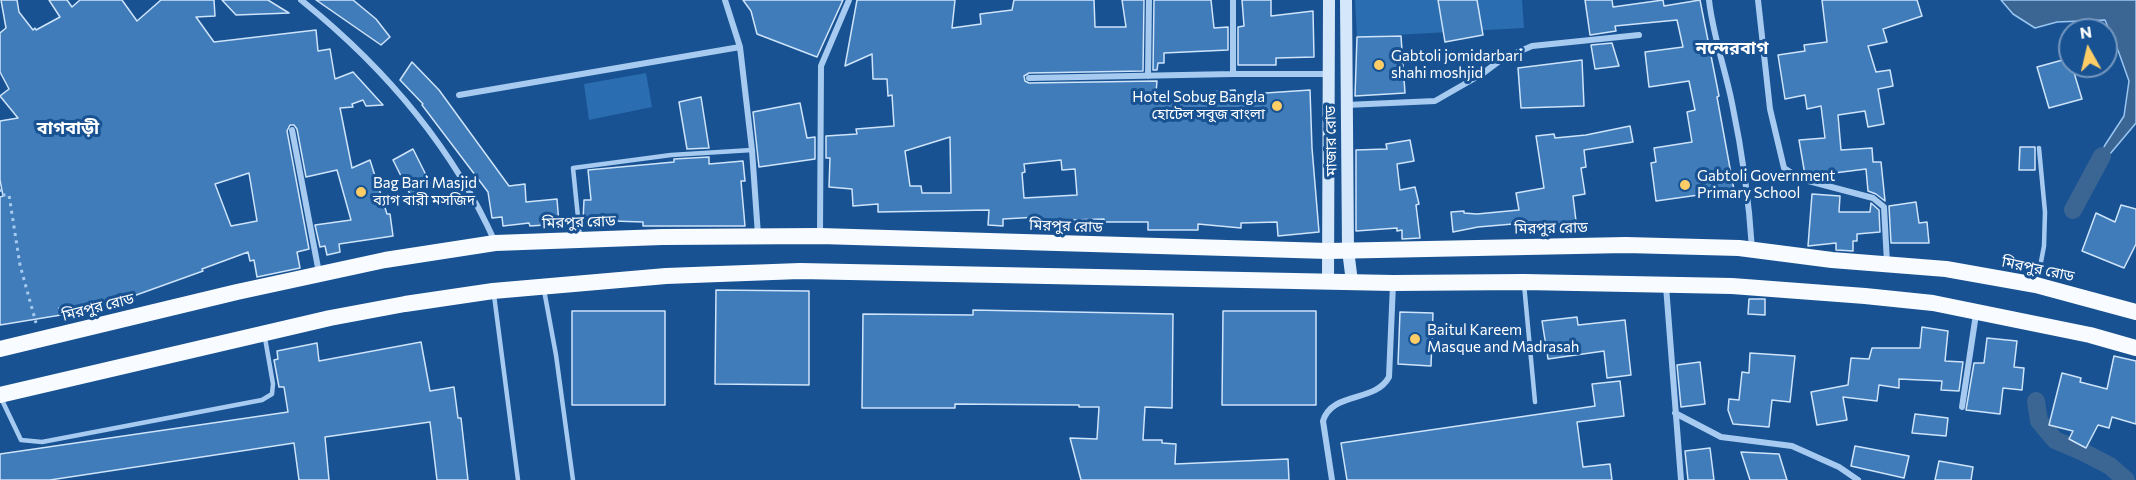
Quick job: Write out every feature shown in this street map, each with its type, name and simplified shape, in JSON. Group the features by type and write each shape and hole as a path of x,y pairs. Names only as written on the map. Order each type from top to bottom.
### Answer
{"highway":[{"name":"মিরপুর রোড","path":"0,349 319,274 385,260 495,243 758,236 1328,251 1626,244 1752,250 1832,260 1946,269 2036,285 2136,312"},
{"path":"0,396 330,318 405,304 493,291 666,276 800,271 1393,284 1524,282 1732,286 1933,303 2090,335 2136,348"}],"main road":[{"name":"মাজার রোড","path":"1328,281 1329,0"},
{"name":"মাজার রোড","path":"1346,0 1348,250 1352,282"}],"street":[{"path":"302,0 363,54 414,110 441,144 468,187 495,243"},
{"path":"725,0 740,47 752,150 758,236"},
{"path":"820,236 821,66 849,0"},
{"path":"1148,76 1149,0"},
{"path":"1233,0 1233,74"},
{"path":"1709,0 1713,29 1732,102 1749,210 1752,250"},
{"path":"1758,0 1770,109 1784,168 1801,179 1873,198 1884,207 1887,264"},
{"path":"1346,105 1435,101 1482,74 1502,59 1532,46 1639,35"},
{"path":"459,95 740,47"},
{"path":"1029,78 1329,74"},
{"path":"292,130 319,274"},
{"path":"1332,480 1323,421 1326,412 1334,405 1378,389 1389,377 1393,284"},
{"path":"1666,286 1681,480"},
{"path":"1962,407 1976,311"},
{"path":"1675,413 1721,437 1792,446 1839,467 1858,480"}],"lane":[{"path":"2036,285 2044,246 2045,223 2039,148"},
{"path":"580,240 573,168 671,155 752,150"},
{"path":"1524,282 1535,402"},
{"path":"543,287 558,365 573,480"},
{"path":"493,291 518,480"},
{"path":"0,396 21,440 28,442 42,442 262,400 272,394 273,384 265,335"}],"path":[{"path":"0,189 1,195 9,195 20,266 40,340"}],"shaded area":[{"path":"1355,0 1522,0 1524,28 1357,37"},
{"path":"2001,0 2136,0 2136,123 2088,180 2105,145 2124,116 2129,81 2118,51 2118,18 2058,18 2058,22 2035,28 2013,14"},
{"path":"646,73 652,107 589,120 584,84"}],"building":[{"path":"1,0 17,0 19,12 33,30 35,28 36,30 60,17 49,0 67,0 72,7 80,0 122,0 137,21 161,0 214,0 215,16 196,17 214,42 316,30 318,51 330,49 335,79 353,72 383,105 366,106 363,100 352,104 353,107 340,108 352,168 370,160 387,214 390,214 393,236 339,244 340,252 327,255 325,246 320,247 315,225 351,220 337,170 306,177 297,129 294,125 290,125 287,131 309,249 297,252 300,268 257,277 254,260 250,261 248,252 114,303 59,308 61,315 0,325 0,197 3,196 0,180 0,121 18,118 0,96 9,89 0,72 0,33 6,28","holes":["249,173 257,221 231,226 215,184"]},
{"path":"222,0 268,0 289,13 236,15"},
{"path":"316,0 353,0 376,19 390,37 381,45"},
{"path":"743,0 843,0 817,57 757,34 751,11"},
{"path":"857,0 955,0 952,28 981,24 980,14 1012,10 1014,0 1094,0 1095,27 1126,27 1122,0 1144,0 1143,71 1029,73 1024,76 1025,81 1029,83 1157,81 1156,93 1170,92 1170,100 1212,101 1212,92 1235,90 1236,95 1310,90 1319,232 1278,236 1277,222 1241,223 1241,228 1198,224 1198,230 1148,230 1148,222 1104,222 1104,219 1071,220 1071,224 1049,225 1039,224 1038,217 1003,219 1003,226 988,225 989,210 878,212 878,204 853,206 852,189 829,187 830,158 826,158 826,136 857,134 856,129 894,126 892,95 888,96 887,79 873,79 872,54 845,66","holes":["950,137 951,193 922,193 921,186 910,186 905,151","1061,160 1062,170 1075,169 1077,195 1024,198 1022,173 1025,172 1024,164"]},
{"path":"1154,0 1211,0 1214,28 1228,27 1228,50 1164,53 1164,63 1158,63 1157,70 1153,70"},
{"path":"1242,0 1271,0 1271,16 1313,11 1314,57 1276,58 1276,65 1238,65 1238,27 1244,26"},
{"path":"1438,0 1477,0 1483,35 1445,42"},
{"path":"1585,0 1612,0 1613,7 1663,0 1664,6 1700,0 1734,190 1656,201 1651,163 1656,162 1654,148 1692,142 1687,112 1695,110 1689,81 1649,87 1645,52 1683,47 1677,20 1615,26 1616,31 1590,35"},
{"path":"1822,0 1917,0 1922,16 1883,29 1887,42 1868,46 1876,72 1890,70 1893,86 1878,89 1884,124 1868,127 1865,111 1838,115 1841,150 1872,148 1873,162 1881,162 1885,201 1868,191 1866,169 1805,175 1799,140 1825,138 1821,106 1807,109 1805,95 1785,99 1778,55 1805,51 1804,45 1827,42"},
{"name":"Gabtoli jomidarbari shahi moshjid","path":"1401,36 1405,93 1355,96 1357,37"},
{"path":"1612,43 1619,66 1595,69 1591,45"},
{"path":"1582,60 1584,106 1521,108 1518,68"},
{"path":"2058,61 2058,78 2076,78 2082,99 2049,108 2037,67"},
{"path":"412,62 439,90 509,186 525,184 526,202 557,199 559,224 530,226 529,223 503,226 502,217 492,218 488,192 423,104 400,80"},
{"path":"701,97 709,148 687,149 679,102"},
{"path":"800,103 807,138 815,137 815,159 759,167 753,112"},
{"path":"1630,126 1633,142 1584,150 1586,167 1581,168 1585,194 1573,196 1576,221 1514,228 1513,224 1478,227 1453,232 1451,212 1464,211 1464,213 1477,214 1519,210 1516,193 1544,188 1536,136 1554,134 1555,138 1586,135"},
{"path":"1410,140 1414,161 1397,164 1400,190 1415,187 1419,204 1416,205 1420,238 1402,239 1402,230 1397,231 1397,228 1356,231 1356,150 1387,149 1386,144"},
{"path":"2020,147 2035,147 2035,170 2019,170"},
{"path":"413,149 431,185 415,194 410,194 393,160"},
{"path":"709,157 709,164 743,161 745,181 741,181 745,226 643,226 643,222 583,220 584,200 591,200 588,170"},
{"path":"1812,194 1840,196 1839,212 1870,212 1871,203 1879,210 1880,232 1857,234 1857,241 1853,241 1853,251 1836,250 1836,243 1808,246"},
{"path":"1916,202 1919,223 1927,222 1929,243 1891,243 1889,206"},
{"path":"2121,205 2136,209 2136,244 2124,268 2082,251 2096,213 2115,222"},
{"path":"716,290 809,291 809,385 715,384"},
{"path":"1749,299 1765,299 1765,315 1748,314"},
{"path":"973,310 1173,314 1172,408 1145,407 1143,440 1162,440 1162,443 1176,444 1175,464 1288,459 1289,480 1081,480 1070,438 1097,439 1099,407 955,404 955,408 862,408 863,314 973,315"},
{"path":"572,311 665,311 665,405 572,405"},
{"path":"1223,311 1316,311 1316,405 1222,405"},
{"name":"Baitul Kareem Masque and Madrasah","path":"1400,312 1433,313 1431,366 1398,364"},
{"path":"1577,317 1578,325 1625,320 1631,375 1607,378 1604,351 1548,359 1542,321"},
{"path":"1922,327 1948,331 1945,361 1963,362 1959,391 1941,390 1942,381 1899,379 1899,388 1879,385 1877,401 1843,397 1847,420 1817,425 1811,392 1848,385 1851,358 1869,359 1872,348 1920,348"},
{"path":"1987,338 2017,341 2014,367 2024,368 2022,390 2003,388 2000,414 1966,410 1974,363 1984,363"},
{"path":"421,342 430,391 454,387 458,418 461,418 468,480 437,480 430,422 325,437 329,480 299,480 294,443 50,480 0,480 0,454 288,412 284,387 279,387 274,360 278,359 277,351 317,343 319,361"},
{"path":"1750,353 1795,356 1790,402 1772,400 1769,427 1733,424 1728,410 1729,399 1739,400 1742,372 1749,373"},
{"path":"2114,356 2136,361 2136,424 2112,417 2109,428 2098,425 2086,448 2069,439 2073,431 2049,425 2062,373 2081,378 2080,382 2107,389"},
{"path":"1700,362 1705,404 1681,407 1677,365"},
{"path":"1620,381 1624,416 1577,422 1583,467 1610,464 1612,480 1347,480 1341,443 1595,406 1592,384"},
{"path":"1915,414 1948,418 1946,436 1912,433"},
{"path":"1855,446 1909,456 1904,478 1851,466"},
{"path":"1710,448 1714,480 1688,480 1685,451"},
{"path":"1741,452 1779,454 1787,480 1750,480"},
{"path":"1939,461 1973,467 1971,480 1935,480"}],"waterway":[{"path":"2073,210 2102,156"},
{"path":"2036,401 2039,421 2055,440 2110,466 2126,480"}],"place":[{"name":"Gabtoli jomidarbari shahi moshjid","path":"1379,65"},
{"name":"Hotel Sobug Bangla হোটেল সবুজ বাংলা","path":"1277,106"},
{"name":"Gabtoli Government Primary School","path":"1685,185"},
{"name":"Bag Bari Masjid ব্যাগ বারী মসজিদ","path":"361,192"},
{"name":"Baitul Kareem Masque and Madrasah","path":"1415,339"}],"district":[{"name":"নন্দেরবাগ","path":"1732,48"},
{"name":"বাগবাড়ী","path":"68,128"}]}
